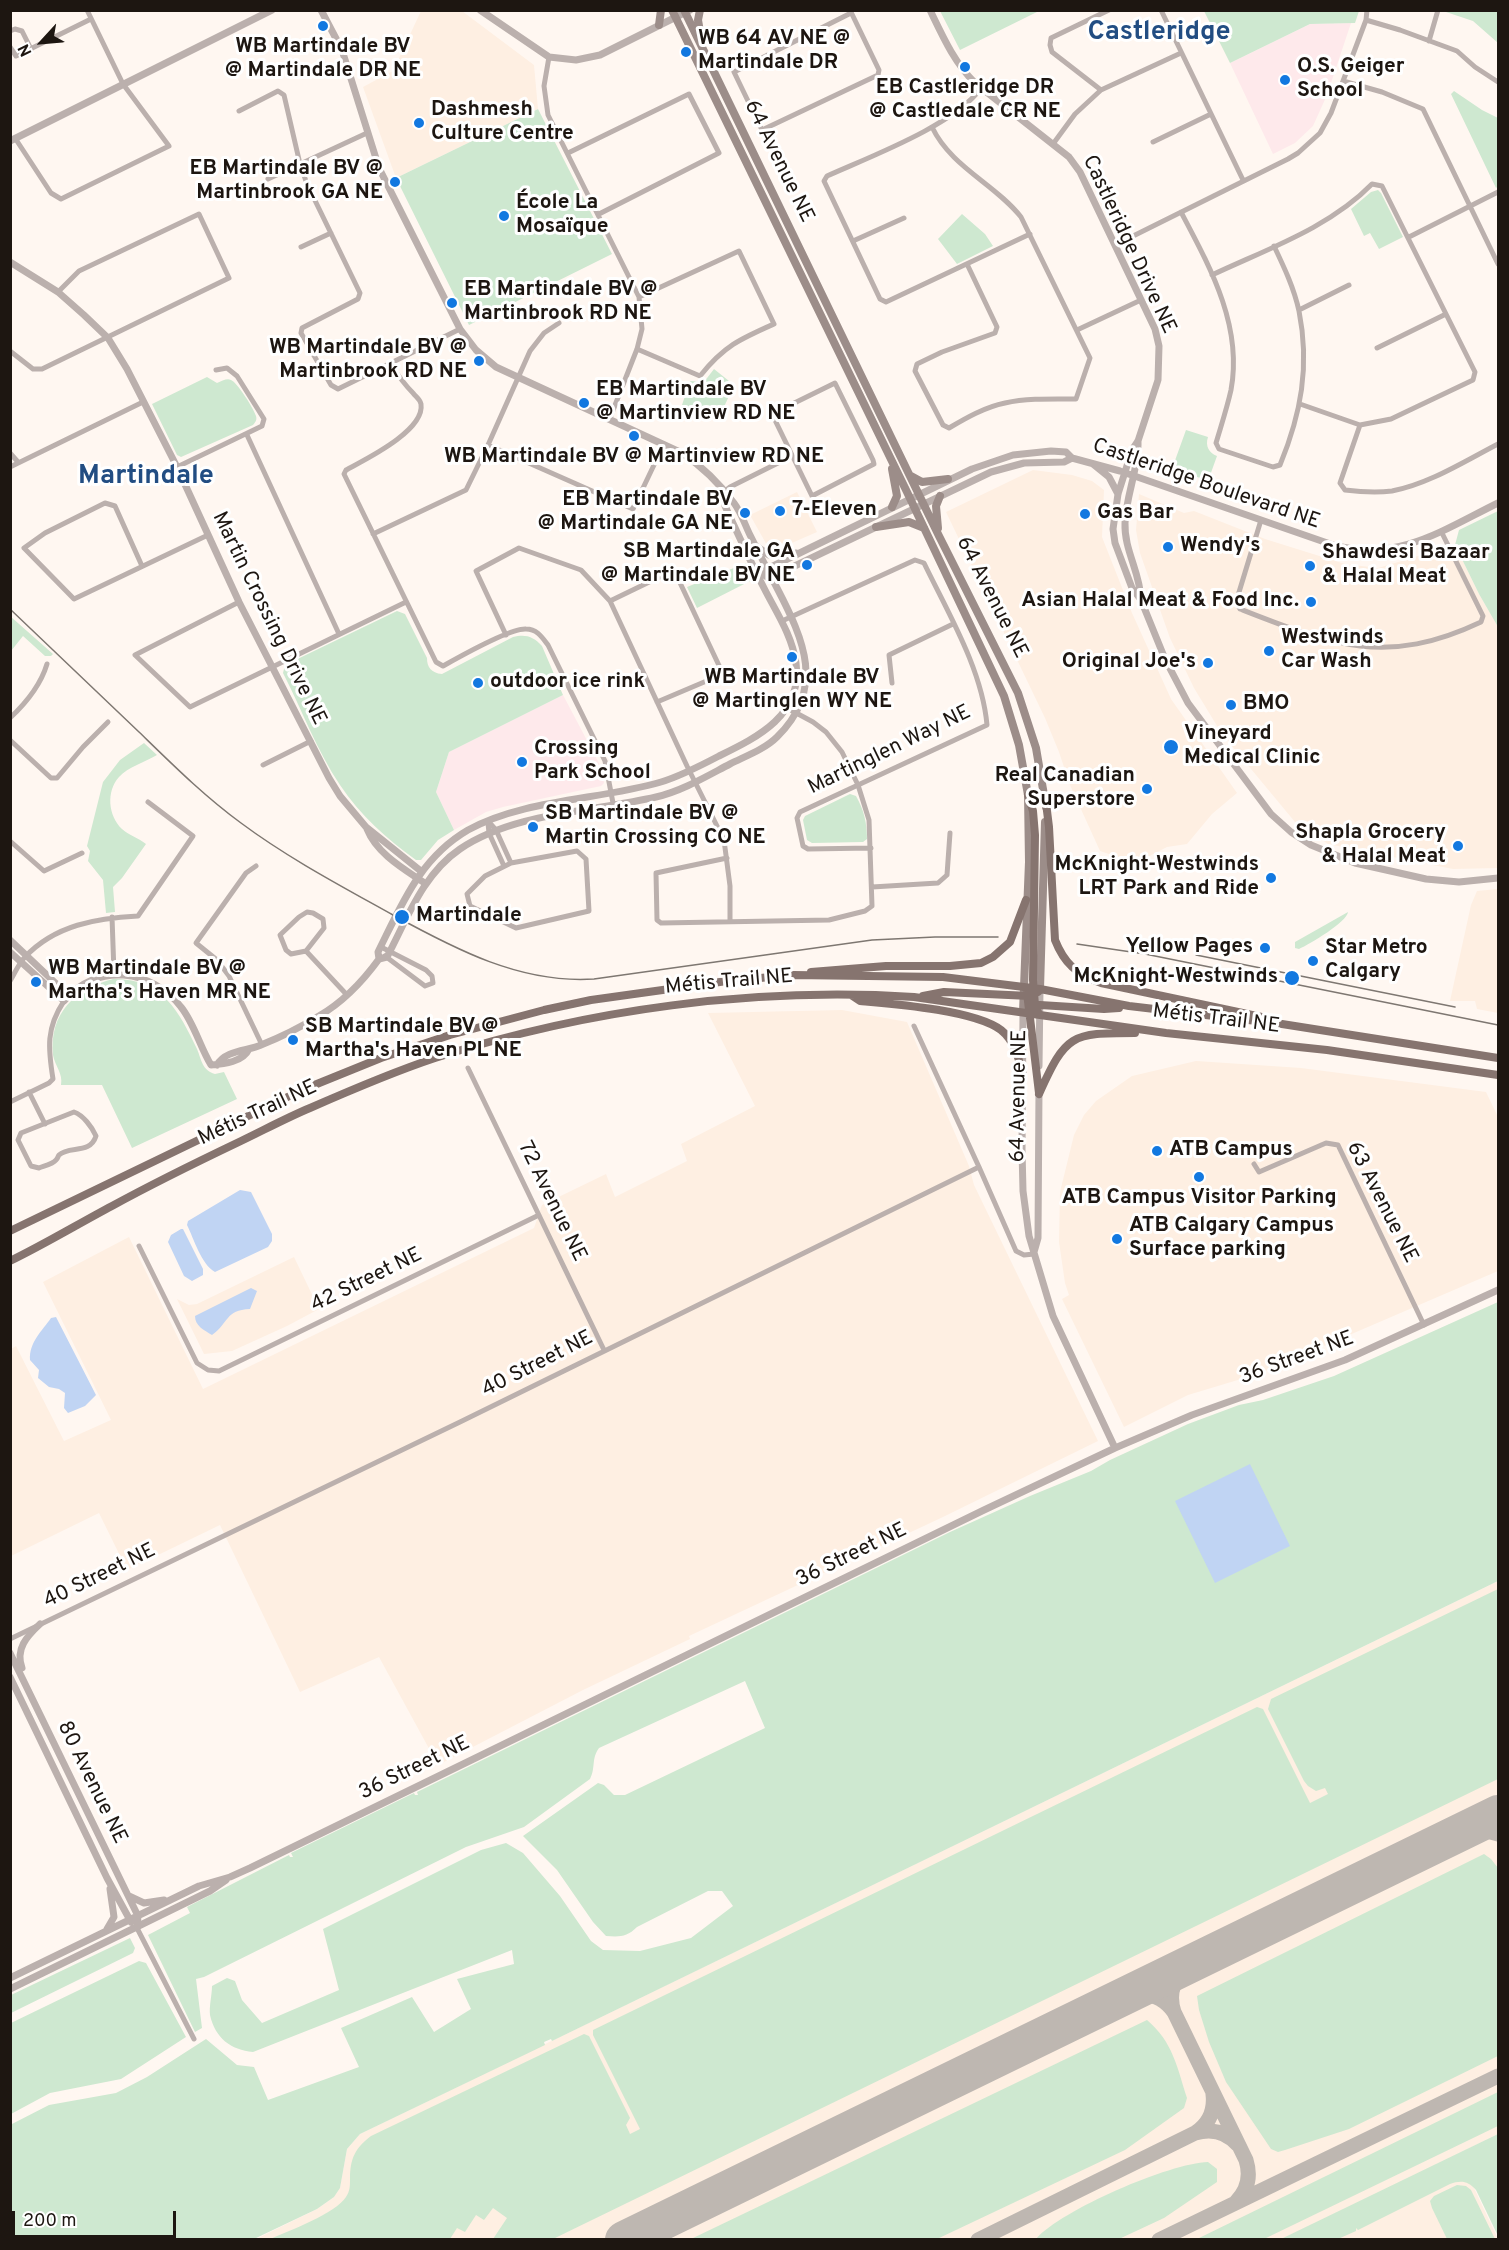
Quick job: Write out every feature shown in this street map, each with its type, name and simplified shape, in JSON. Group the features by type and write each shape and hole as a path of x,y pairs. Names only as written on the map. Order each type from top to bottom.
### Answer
{"main road":[{"path":"659,26 662,10"},
{"path":"700,10 698,20 703,49"},
{"name":"64 Avenue NE","path":"687,11 703,49 939,536 1018,693 1036,748 1046,803 1030,992"},
{"name":"64 Avenue NE","path":"673,14 915,508 1004,696 1019,745 1028,795 1029,862 1026,900 1030,992"},
{"path":"890,458 897,496 892,507"},
{"path":"911,476 922,482 948,479"},
{"path":"939,536 936,512 940,496"},
{"path":"876,527 903,521 913,522 924,528"},
{"path":"1028,795 1033,812 1035,835 1030,992 1039,1094"},
{"path":"1046,803 1050,827 1055,940 1060,954 1068,964 1085,977 1101,983 1264,1017 1282,1024"},
{"path":"793,975 823,969 950,966 981,963 993,957 1010,942 1026,900"},
{"name":"Métis Trail NE","path":"10,1231 354,1067 497,1021 591,1000 727,981 793,975 943,977 1129,1006 1282,1024 1498,1058"},
{"path":"914,997 945,992 1030,992"},
{"name":"Métis Trail NE","path":"10,1263 112,1206 308,1108 433,1059 485,1043 602,1015 734,999 802,995 914,997 1033,1009 1166,1033 1327,1050 1498,1075"},
{"path":"850,995 860,1001 934,1009 984,1021 1000,1029 1009,1039 1015,1048 1023,1075"},
{"path":"1033,1009 1104,1009 1129,1006"},
{"path":"1039,1094 1050,1068 1065,1045 1081,1036 1096,1033 1166,1033"}],"street":[{"path":"87,10 123,84 169,146 61,199 51,194 13,140 123,84 272,10"},
{"path":"321,10 342,50 379,168 460,329 476,350 496,367 610,418 664,444 700,465 736,504 792,617 802,643 806,664 806,681 798,713 776,738 755,752 696,782 658,796 613,803 493,831 460,849 428,881 389,955"},
{"path":"480,10 549,57 561,60 588,59 659,26 673,14 687,11"},
{"name":"Castleridge Drive NE","path":"930,10 952,57 962,70 1069,157 1080,172 1155,329 1159,346 1158,380 1138,441 1132,450 1114,511 1115,543 1132,588 1141,600"},
{"path":"1101,90 1052,52 1050,45 1051,38 1109,10"},
{"path":"1161,10 1243,180"},
{"path":"1115,245 1288,159 1310,144 1320,133 1343,81 1366,20 1367,10"},
{"path":"1429,41 1438,10"},
{"path":"850,12 879,70 878,75 762,130 734,72 850,12"},
{"path":"10,46 16,56 91,20"},
{"path":"1366,20 1456,51 1475,68 1498,82"},
{"path":"10,31 15,29 22,31 31,48"},
{"path":"1053,144 1075,114 1101,90 1181,53"},
{"path":"549,57 544,78 545,104 548,115 639,297 642,329 637,349 610,418"},
{"path":"1343,81 1382,92 1423,109 1498,264"},
{"path":"981,87 964,105 932,127 827,176 824,181 880,299 886,302 1030,234"},
{"path":"239,111 278,91 284,95 300,164 360,293 358,299 302,328 301,333 331,385 338,388 460,329"},
{"path":"568,153 689,94 704,123 719,153 599,214"},
{"path":"1153,142 1211,114"},
{"path":"932,127 947,152 1012,206 1021,217 1090,358 1076,399 1040,399 1004,403 968,417 949,428 943,425 915,370 917,364 994,333 997,327 967,264"},
{"path":"268,179 367,134"},
{"path":"1212,275 1312,229 1356,200 1372,184 1382,186 1475,372 1473,380 1390,419 1360,426 1300,404"},
{"path":"1409,237 1498,192"},
{"path":"1181,212 1212,275 1229,317 1233,338 1231,390 1216,443 1219,449 1273,467 1280,465 1291,439 1300,404 1304,358 1299,309 1274,246"},
{"path":"10,351 38,370 230,278 199,214 79,271 58,291"},
{"path":"853,241 904,218"},
{"path":"301,247 331,233"},
{"path":"637,349 700,376 716,356 734,342 774,324 739,251 639,297"},
{"name":"Martin Crossing Drive NE","path":"10,262 58,291 108,338 127,369 177,467 239,602 340,796 366,827 428,881"},
{"path":"1299,309 1348,285"},
{"path":"1077,330 1140,300"},
{"path":"1377,348 1446,314"},
{"path":"373,534 466,490 530,351 544,333 559,323"},
{"path":"390,363 405,385 421,401 421,408 415,421 401,438 346,470 344,474 436,662 443,666 525,628 539,632 549,645 564,681 605,761 613,803"},
{"path":"177,467 262,426 264,419 237,376 227,368 216,370"},
{"path":"835,383 873,464 812,496 792,456 772,414 835,383"},
{"path":"10,467 144,402"},
{"path":"1360,426 1340,483 1346,490 1370,492 1405,488 1498,444"},
{"path":"247,435 339,634"},
{"name":"Castleridge Drive NE","path":"1138,441 1138,451 1127,500 1125,539 1128,554 1141,585 1141,600"},
{"path":"488,445 633,509 664,444"},
{"name":"Castleridge Boulevard NE","path":"759,578 767,570 803,551 948,479 994,461 1028,452 1066,452 1072,458 1090,461 1336,546 1361,550 1386,550 1406,546 1498,503"},
{"path":"10,453 18,462"},
{"path":"724,492 792,456"},
{"name":"Castleridge Boulevard NE","path":"771,577 991,472 1024,463 1064,462 1072,458"},
{"path":"1090,461 1109,477 1118,494"},
{"path":"10,1102 53,1079 48,1047 51,1024 66,998 92,980 114,973 144,979 167,990 183,1009 211,1065 223,1065 246,1054 249,1049 262,1045 320,1016 347,995 365,977 418,874 441,849 467,831 488,821 612,791 661,782 690,771 758,736 775,723 788,708 795,683 796,664 782,621 725,506 724,492"},
{"path":"141,566 115,506 105,503 45,533 24,548 74,599 208,535"},
{"path":"1261,520 1236,602 1240,609 1298,632 1360,647 1411,646 1457,633 1481,622 1483,616 1478,602 1441,531"},
{"path":"754,544 769,555 803,551"},
{"path":"506,635 476,571 519,548 581,570 610,601 724,840 730,921"},
{"name":"Martinglen Way NE","path":"782,621 831,601 915,560 924,563 953,624 985,702 987,725 800,812 797,818 803,846 808,849 871,848"},
{"path":"610,601 674,570 723,674 657,702"},
{"path":"759,578 771,577"},
{"path":"1141,600 1165,659 1188,703 1254,793 1271,814 1291,832 1325,853 1371,867 1448,882 1498,878"},
{"path":"239,602 135,655 190,707 406,602"},
{"path":"892,683 889,655 953,624"},
{"path":"10,718 20,709 44,674 47,664"},
{"path":"727,858 656,873 657,920 661,923 829,920 865,911 872,906 869,820 858,785 842,752 826,732 788,708"},
{"path":"10,740 51,778 57,778 108,722"},
{"path":"263,765 310,741"},
{"path":"10,981 27,955 49,938 70,927 112,917 138,916 193,836 148,802"},
{"path":"488,821 511,863"},
{"path":"493,831 504,866"},
{"path":"872,887 938,883 947,875 950,833"},
{"path":"10,841 44,871 82,854"},
{"path":"577,851 586,859 589,911 516,928 470,906 467,894 486,876 504,866 577,851"},
{"path":"256,866 246,873 196,943 217,960 229,976 262,1045"},
{"path":"307,912 323,920 324,928 306,951 291,954 286,950 280,935 299,916 307,912"},
{"path":"112,917 114,973"},
{"path":"10,940 27,955 66,998"},
{"path":"306,951 347,995"},
{"path":"10,952 66,998"},
{"path":"379,953 389,955 425,986 433,983 434,978 426,970 389,955 379,953"},
{"name":"64 Avenue NE","path":"1030,992 1033,1009 1023,1075 1023,1191 1034,1254 1053,1316 1115,1448"},
{"path":"914,1026 1017,1251 1024,1255 1034,1254"},
{"name":"72 Avenue NE","path":"468,1068 604,1350"},
{"path":"29,1092 45,1124"},
{"name":"64 Avenue NE","path":"1034,1254 1038,1238 1039,1094"},
{"path":"74,1112 79,1114 96,1136 93,1143 77,1151 70,1150 59,1155 56,1161 35,1168 31,1166 18,1137 21,1133 45,1124 74,1112"},
{"name":"63 Avenue NE","path":"1254,1164 1259,1172 1326,1143 1338,1145 1424,1325"},
{"name":"40 Street NE","path":"10,1639 460,1422 979,1167"},
{"name":"42 Street NE","path":"139,1246 197,1363 208,1370 219,1371 539,1215"},
{"name":"36 Street NE","path":"10,1989 210,1891 230,1877 1115,1448 1237,1398 1345,1360 1498,1290"},
{"path":"32,1698 20,1662 20,1654 21,1647 40,1624"},
{"name":"80 Avenue NE","path":"10,1653 138,1916"},
{"name":"80 Avenue NE","path":"10,1677 107,1878 129,1921 137,1928 194,2039"},
{"name":"36 Street NE","path":"10,1978 199,1886 230,1877"},
{"path":"103,1933 114,1917 107,1878"},
{"path":"127,1894 144,1903 175,1898"},
{"path":"137,1928 138,1916"}],"shaded area":[{"path":"421,11 462,11 534,65 538,109 396,178 363,87 393,71"},
{"name":"O.S. Geiger School","path":"1351,23 1327,95 1313,126 1295,143 1273,154 1230,63 1310,24"},
{"path":"1033,470 1072,475 1092,481 1104,490 1102,537 1132,613 1171,699 1237,793 1212,814 1187,844 1167,847 1136,863 1100,851 1070,785 1045,718 946,512"},
{"path":"797,492 817,532 778,549 768,547 750,515"},
{"path":"1139,494 1184,513 1194,511 1265,539 1345,564 1378,568 1455,545 1498,627 1498,868 1453,869 1328,844 1295,822 1222,734 1194,688 1170,638 1140,553 1136,530"},
{"name":"Crossing Park School","path":"563,695 600,765 604,783 601,786 486,812 454,830 436,792 449,752"},
{"path":"1498,889 1498,1013 1477,1009 1475,1001 1450,1001 1471,905 1477,891"},
{"path":"842,1010 907,1022 969,1166 974,1185 1098,1441 943,1517 689,1636 690,1639 583,1690 438,1765 379,1657 300,1692 220,1525 127,1570 99,1513 11,1556 11,1349 16,1346 64,1441 111,1420 43,1282 129,1237 203,1389 534,1228 542,1205 606,1174 615,1197 687,1161 681,1144 755,1106 708,1013"},
{"path":"1196,1061 1301,1068 1486,1092 1498,1117 1498,1271 1261,1373 1188,1395 1124,1427 1062,1299 1069,1295 1059,1242 1060,1192 1074,1135 1084,1115 1096,1101 1132,1076"},
{"path":"294,1257 319,1309 232,1351 204,1354 177,1299 189,1305 197,1304"},
{"path":"1498,1581 1498,2134 1458,2154 1498,2239 254,2240 317,2209 334,2197 340,2188 347,2149 360,2134"}],"green space":[{"path":"940,11 1039,11 960,50"},
{"path":"1204,11 1359,11 1355,23 1310,24 1230,63"},
{"path":"1443,11 1498,11 1498,43 1473,21"},
{"path":"1454,91 1498,118 1498,186 1496,188 1451,94"},
{"name":"École La Mosaïque","path":"538,109 612,254 469,325 396,178"},
{"path":"1378,190 1403,237 1379,249 1370,233 1364,236 1351,209 1371,192"},
{"path":"962,214 985,234 993,246 957,264 938,239"},
{"path":"714,369 734,385 718,420 682,405 690,381 704,382"},
{"path":"207,377 217,383 228,379 234,382 252,408 256,420 253,425 181,457 177,455 152,404"},
{"path":"1186,430 1208,437 1208,449 1217,456 1208,481 1173,466"},
{"path":"1498,511 1498,627 1455,545 1459,530"},
{"path":"746,563 754,579 697,608 687,587"},
{"path":"397,611 405,614 432,671 442,674 513,637 525,636 532,638 542,646 563,695 449,752 436,792 454,830 438,840 421,860 416,860 384,835 348,796 324,758 283,673 285,665"},
{"path":"10,616 53,654 45,656 23,636 11,651"},
{"path":"144,743 157,755 132,767 119,777 112,789 110,803 117,824 146,844 113,887 115,912 106,913 103,880 88,861 90,851 87,846 103,782 120,760"},
{"path":"850,794 856,796 861,806 866,822 867,839 863,842 812,843 807,840 803,820 805,816"},
{"path":"1348,912 1341,921 1311,943 1299,949 1295,948 1295,942"},
{"path":"113,979 144,984 167,999 183,1022 205,1067 215,1074 224,1072 237,1099 132,1148 102,1085 61,1085 61,1077 53,1055 55,1027 60,1015 76,996 99,983"},
{"path":"1498,1302 1498,1581 552,2041 551,2039 544,2042 545,2045 360,2134 347,2149 340,2188 334,2197 317,2209 254,2239 11,2239 10,2125 49,2105 116,2093 147,2077 206,2039 237,2065 254,2067 268,2100 359,2067 341,2028 412,1997 434,2032 471,2009 457,1979 514,1964 512,1950 253,2052 238,2049 225,2041 216,2030 210,2015 212,1986 227,1978 235,1981 242,2000 262,2023 339,1990 323,1929 481,1850 506,1843 523,1853 560,1896 591,1941 603,1950 640,1951 691,1938 733,1906 722,1891 708,1891 637,1927 626,1935 606,1936 593,1922 557,1870 523,1836 598,1783 604,1785 614,1795 625,1795 765,1728 745,1681 599,1748 590,1779 524,1827 466,1847 196,1979 202,2028 195,2032 148,1935 190,1913 187,1907 289,1855 293,1857 291,1853 414,1793 418,1795 417,1792 950,1532 1091,1471 1188,1424 1239,1405 1263,1400 1334,1376"},
{"path":"1498,1589 1498,1779 553,2239 493,2239 507,2218 493,2208 484,2220 476,2215 465,2232 457,2228 450,2239 270,2239 311,2221 341,2203 349,2191 354,2154 371,2136 584,2034 589,2036 630,2118 626,2125 630,2134 640,2129 593,2035 593,2030 1257,1707 1263,1709 1310,1803 1328,1794 1325,1788 1316,1791 1304,1781 1268,1709 1271,1699"},
{"path":"1484,1854 1498,1868 1498,2056 1349,2129 1278,2152 1271,2149 1226,2082 1209,2042 1197,1996"},
{"path":"130,1938 135,1948 133,1953 11,2013 11,1995"},
{"path":"139,1961 146,1963 186,2037 121,2079 50,2093 11,2114 11,2023"},
{"path":"1147,2020 1156,2028 1168,2046 1177,2065 1187,2098 1184,2108 1125,2150 937,2239 691,2239"},
{"path":"1498,2092 1498,2126 1264,2239 1197,2239"},
{"path":"1498,2134 1498,2236 1476,2190 1467,2183 1458,2182 1358,2230 1356,2228 1356,2231 1338,2239 1281,2239"},
{"path":"1208,2162 1217,2169 1217,2182 1164,2218 1119,2239 1036,2239 1068,2215 1117,2190 1169,2170"},
{"path":"1457,2185 1466,2186 1471,2190 1495,2239 1447,2239 1430,2201 1434,2196"}],"water":[{"path":"240,1190 251,1192 272,1234 272,1241 268,1247 215,1272 202,1257 187,1225 188,1221"},
{"path":"181,1229 203,1269 203,1275 192,1281 184,1276 168,1242 171,1235"},
{"path":"251,1288 257,1291 250,1309 231,1315 212,1335 197,1322 195,1316"},
{"path":"56,1317 96,1395 85,1406 68,1413 64,1408 65,1393 49,1387 38,1378 39,1370 30,1360 37,1337 51,1318"},
{"path":"1250,1464 1290,1546 1215,1583 1175,1501"}],"taxiway":[{"path":"1489,1820 1498,1816"},
{"path":"1406,1861 1469,1831 1480,1829 1498,1834"},
{"path":"1228,1948 1186,1970 1173,1987 1171,1998 1174,2012 1246,2160 1247,2182 1236,2202"},
{"path":"1079,2021 1115,2002 1140,1995 1152,1996 1163,2001 1174,2012"},
{"path":"1159,2240 1498,2076"},
{"path":"978,2240 1195,2133 1204,2126 1210,2116 1213,2094"},
{"path":"1195,2133 1219,2132 1238,2145"},
{"path":"631,2240 696,2208"}],"runway":[{"path":"624,2240 1498,1814"}],"tram line":[{"path":"10,609 188,779 241,823 296,860 416,928 489,962 541,976 594,979 872,940 998,937"},
{"path":"1077,944 1145,954 1498,1025"},
{"path":"1196,955 1455,1007"}],"place":[{"name":"WB Martindale BV @ Martindale DR NE","path":"323,26"},
{"name":"WB 64 AV NE @ Martindale DR","path":"686,52"},
{"name":"EB Castleridge DR @ Castledale CR NE","path":"965,67"},
{"name":"O.S. Geiger School","path":"1285,80"},
{"name":"Dashmesh Culture Centre","path":"419,123"},
{"name":"EB Martindale BV @ Martinbrook GA NE","path":"395,182"},
{"name":"École La Mosaïque","path":"504,216"},
{"name":"EB Martindale BV @ Martinbrook RD NE","path":"452,303"},
{"name":"WB Martindale BV @ Martinbrook RD NE","path":"479,361"},
{"name":"EB Martindale BV @ Martinview RD NE","path":"584,403"},
{"name":"WB Martindale BV @ Martinview RD NE","path":"634,436"},
{"name":"7-Eleven","path":"780,511"},
{"name":"EB Martindale BV @ Martindale GA NE","path":"745,513"},
{"name":"Gas Bar","path":"1085,514"},
{"name":"Wendy's","path":"1168,547"},
{"name":"SB Martindale GA @ Martindale BV NE","path":"807,565"},
{"name":"Shawdesi Bazaar & Halal Meat","path":"1310,566"},
{"name":"Asian Halal Meat & Food Inc.","path":"1311,602"},
{"name":"Westwinds Car Wash","path":"1269,651"},
{"name":"WB Martindale BV @ Martinglen WY NE","path":"792,657"},
{"name":"Original Joe's","path":"1208,663"},
{"name":"outdoor ice rink","path":"478,683"},
{"name":"BMO","path":"1231,705"},
{"name":"Vineyard Medical Clinic","path":"1171,747"},
{"name":"Crossing Park School","path":"522,762"},
{"name":"Real Canadian Superstore","path":"1147,789"},
{"name":"SB Martindale BV @ Martin Crossing CO NE","path":"533,827"},
{"name":"Shapla Grocery & Halal Meat","path":"1458,846"},
{"name":"McKnight-Westwinds LRT Park and Ride","path":"1271,878"},
{"name":"Martindale","path":"402,917"},
{"name":"Yellow Pages","path":"1265,948"},
{"name":"Star Metro Calgary","path":"1313,961"},
{"name":"McKnight-Westwinds","path":"1292,978"},
{"name":"WB Martindale BV @ Martha's Haven MR NE","path":"36,982"},
{"name":"SB Martindale BV @ Martha's Haven PL NE","path":"293,1040"},
{"name":"ATB Campus","path":"1157,1151"},
{"name":"ATB Campus Visitor Parking","path":"1199,1177"},
{"name":"ATB Calgary Campus Surface parking","path":"1117,1239"}],"district":[{"name":"Castleridge","path":"1159,34"},
{"name":"Martindale","path":"146,478"}]}
